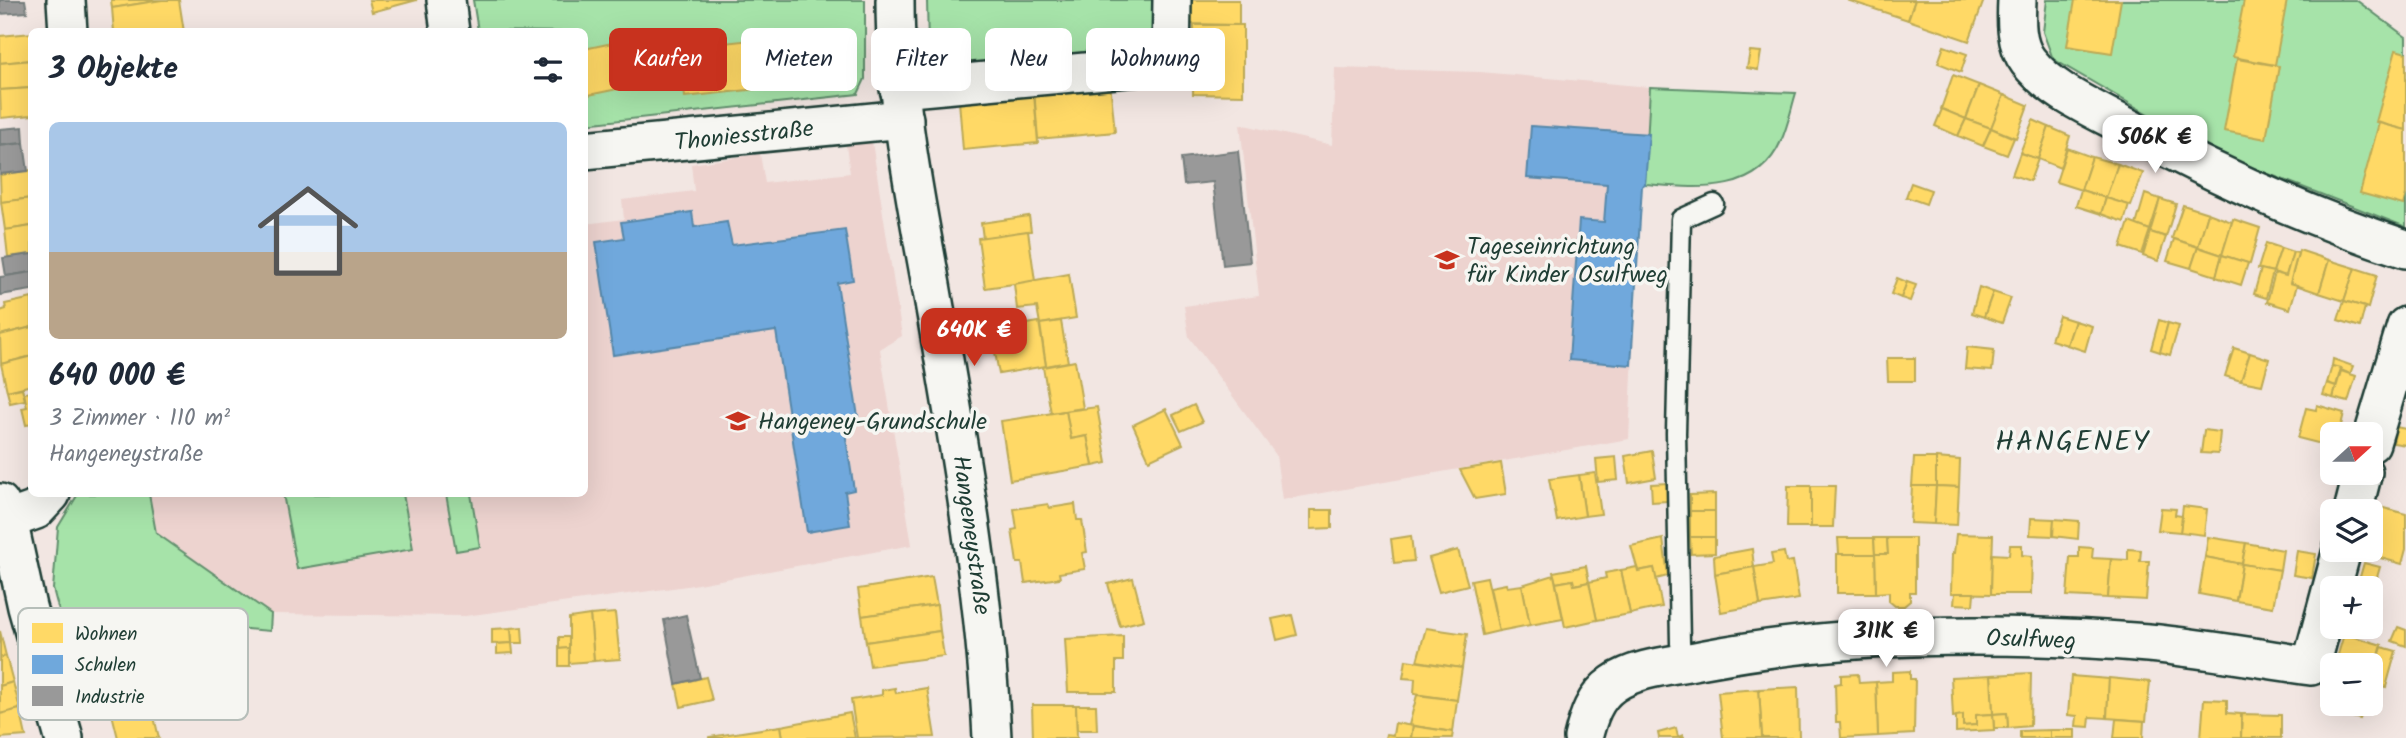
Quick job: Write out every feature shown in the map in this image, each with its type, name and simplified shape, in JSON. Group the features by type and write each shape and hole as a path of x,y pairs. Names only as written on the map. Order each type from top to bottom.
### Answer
{"street":[{"path":"66,0 68,28"},
{"path":"446,0 450,28"},
{"name":"Hangeneystraße","path":"895,0 902,104 974,539 988,650 992,738"},
{"name":"Thoniesstraße","path":"588,149 1171,64 1172,0"},
{"path":"2017,0 2017,32 2022,52 2038,72 2064,92 2202,167 2268,198 2406,249"},
{"path":"2377,422 2406,326"},
{"path":"27,608 4,512 36,510 48,497"},
{"name":"Osulfweg","path":"1583,738 1590,713 1601,695 1614,683 1639,673 1766,648 1975,638 2149,643 2311,666 2339,562"},
{"path":"59,720 64,738"}],"lane":[{"path":"1684,663 1680,643 1676,433 1681,219 1714,204"}],"shaded area":[{"name":"Tageseinrichtung für Kinder Osulfweg","path":"1335,68 1480,72 1650,87 1645,184 1642,187 1639,224 1629,439 1282,500 1276,455 1189,337 1184,306 1259,296 1240,124 1332,145"},
{"name":"Hangeney-Grundschule","path":"872,142 902,336 880,349 912,545 687,586 465,616 271,614 156,533 150,497 588,497 588,224 624,219 622,200 694,191 691,164 760,154 765,183 850,173 846,146"}],"green space":[{"path":"473,0 865,0 865,79 858,94 588,124 588,28 478,28"},
{"path":"927,0 1163,0 1163,28 1086,28 1086,62 1072,63 1072,28 985,28 985,70 971,72 971,28 928,28"},
{"path":"2047,0 2356,0 2406,37 2406,227 2217,154 2053,59 2043,32"},
{"path":"1650,87 1796,93 1781,141 1770,159 1757,172 1723,185 1684,187 1645,184"},
{"path":"76,497 150,497 156,533 271,614 270,631 248,629 248,608 58,608 53,589 58,527"},
{"path":"284,497 404,497 413,549 297,569"},
{"path":"447,497 472,497 480,547 456,551"}],"building: Wohnen":[{"path":"111,0 162,0 112,8"},
{"path":"179,0 183,28 114,28 112,8"},
{"path":"369,0 417,0 372,12"},
{"path":"1190,0 1239,0 1239,25 1189,24"},
{"path":"1847,0 1915,0 1908,20"},
{"path":"1915,0 1984,0 1969,41 1908,20"},
{"path":"2075,0 2121,0 2112,53 2067,46"},
{"path":"2244,0 2287,0 2275,65 2233,57"},
{"path":"1194,25 1243,25 1243,95 1193,94 1193,91 1225,91 1225,28 1194,28"},
{"path":"28,33 28,60 0,63 0,36"},
{"path":"741,41 741,91 685,97 684,91 727,91 727,43"},
{"path":"609,44 609,91 588,95 588,48"},
{"path":"1944,46 1967,54 1961,72 1938,63"},
{"path":"2396,50 2406,53 2406,130 2376,122"},
{"path":"1750,51 1761,52 1758,70 1747,68"},
{"path":"2237,59 2279,66 2266,139 2224,131"},
{"path":"28,60 28,88 0,90 0,63"},
{"path":"1953,75 1979,85 1966,119 1941,109"},
{"path":"1086,85 1086,91 1111,91 1115,132 1038,139 1034,91 1072,91 1072,86"},
{"path":"1979,85 2004,95 1991,128 1966,119"},
{"path":"28,88 28,115 1,118 0,90"},
{"path":"1034,94 1038,143 963,150 959,101"},
{"path":"2004,95 2028,105 2016,138 1991,128"},
{"path":"1942,109 1966,119 1958,136 1935,126"},
{"path":"1966,119 1991,128 1983,146 1958,136"},
{"path":"2033,120 2049,127 2038,159 2020,153"},
{"path":"2379,123 2406,130 2406,194 2403,205 2360,193"},
{"path":"2049,127 2070,136 2060,168 2038,159"},
{"path":"1991,128 2014,138 2007,155 1983,146"},
{"path":"2067,148 2092,157 2081,190 2056,182"},
{"path":"2020,153 2038,159 2030,181 2012,175"},
{"path":"2092,157 2118,164 2106,198 2081,190"},
{"path":"2118,164 2143,173 2131,206 2106,198"},
{"path":"28,171 28,199 1,202 0,175"},
{"path":"1911,183 1931,190 1926,204 1906,197"},
{"path":"2081,190 2106,198 2101,214 2076,206"},
{"path":"2145,194 2160,199 2150,230 2136,225"},
{"path":"2106,198 2129,205 2124,222 2101,214"},
{"path":"28,199 28,227 5,230 1,202"},
{"path":"2160,199 2176,204 2166,237 2150,232"},
{"path":"2183,205 2208,213 2198,247 2172,238"},
{"path":"2208,213 2232,222 2222,255 2198,247"},
{"path":"1029,216 1031,231 983,238 981,223"},
{"path":"2233,219 2260,228 2250,264 2222,255"},
{"path":"2129,222 2150,230 2142,254 2121,247"},
{"path":"28,227 28,254 8,257 5,230"},
{"path":"1028,231 1035,281 985,288 978,238"},
{"path":"2150,232 2166,237 2158,261 2143,256"},
{"path":"2174,239 2198,247 2191,268 2167,261"},
{"path":"2266,243 2281,248 2273,272 2258,269"},
{"path":"2198,247 2222,255 2216,276 2191,268"},
{"path":"2281,248 2293,252 2286,276 2273,272"},
{"path":"2299,250 2329,260 2319,293 2290,283"},
{"path":"2293,252 2298,253 2290,283 2297,285 2290,309 2267,302 2275,273 2286,276"},
{"path":"2222,255 2248,263 2241,285 2216,277"},
{"path":"2329,260 2355,268 2344,301 2319,293"},
{"path":"2355,268 2377,275 2368,308 2344,301"},
{"path":"2261,269 2273,272 2266,298 2254,294"},
{"path":"1069,274 1076,318 1040,324 1037,307 1017,309 1014,284"},
{"path":"1897,278 1907,282 1901,298 1891,294"},
{"path":"1907,282 1916,285 1910,301 1901,298"},
{"path":"1979,287 1993,292 1984,317 1972,313"},
{"path":"1993,292 2011,298 2002,323 1984,317"},
{"path":"28,299 28,328 0,335 0,311 6,309 5,304"},
{"path":"2344,301 2365,307 2360,327 2338,320"},
{"path":"2059,316 2075,321 2067,345 2051,340"},
{"path":"2159,320 2168,323 2160,352 2151,349"},
{"path":"1061,321 1068,362 1046,366 1040,324"},
{"path":"2075,321 2092,326 2085,351 2067,345"},
{"path":"1039,322 1046,366 999,374 991,330"},
{"path":"2168,323 2179,326 2170,355 2160,352"},
{"path":"28,328 28,357 1,364 0,335"},
{"path":"1967,347 1994,350 1992,371 1965,369"},
{"path":"2234,348 2250,353 2241,381 2225,376"},
{"path":"2250,353 2269,359 2262,385 2241,381"},
{"path":"28,357 28,386 7,391 1,364"},
{"path":"1887,358 1915,358 1915,381 1888,381"},
{"path":"2333,359 2353,366 2350,374 2332,366"},
{"path":"1075,361 1083,408 1051,413 1043,367"},
{"path":"2332,366 2341,368 2336,386 2327,383"},
{"path":"2341,371 2356,376 2348,402 2333,398"},
{"path":"2327,383 2336,386 2333,398 2323,395"},
{"path":"22,388 25,400 10,403 7,391"},
{"path":"28,392 26,425 22,408 27,407 24,393"},
{"path":"1194,405 1202,422 1181,431 1173,415"},
{"path":"2317,405 2344,413 2342,422 2320,422 2320,444 2298,438 2306,408 2316,410"},
{"path":"1097,407 1107,463 1093,466 1087,436 1071,439 1066,411"},
{"path":"1166,409 1183,444 1149,460 1133,425"},
{"path":"1066,411 1071,439 1087,436 1093,466 1010,480 1001,421"},
{"path":"2396,427 2406,429 2406,445 2393,443"},
{"path":"2204,430 2220,432 2218,454 2201,453"},
{"path":"1652,451 1656,478 1629,483 1625,456"},
{"path":"1616,457 1618,480 1598,482 1596,459"},
{"path":"1914,458 1936,458 1936,486 1912,486"},
{"path":"1936,458 1960,460 1959,487 1936,486"},
{"path":"1501,463 1506,494 1475,499 1460,470"},
{"path":"1595,473 1601,514 1585,516 1579,475"},
{"path":"1579,475 1585,516 1557,521 1549,479"},
{"path":"1667,483 1667,501 1652,502 1651,484"},
{"path":"1788,486 1811,486 1811,527 1787,527"},
{"path":"1811,486 1835,486 1833,527 1811,527"},
{"path":"1912,486 1936,486 1934,524 1910,523"},
{"path":"1936,486 1959,487 1957,525 1934,524"},
{"path":"1715,494 1715,511 1690,511 1690,495"},
{"path":"1048,504 1050,508 1075,504 1077,520 1082,520 1087,552 1082,553 1085,569 1059,573 1060,578 1025,583 1022,563 1017,563 1012,530 1017,529 1014,509"},
{"path":"2183,506 2207,509 2204,535 2180,532"},
{"path":"2161,508 2176,509 2175,515 2182,516 2180,532 2158,530"},
{"path":"2383,508 2406,514 2406,549 2402,564 2383,559"},
{"path":"1311,510 1332,510 1332,528 1311,529"},
{"path":"1690,511 1715,511 1715,537 1690,537"},
{"path":"2031,518 2054,519 2053,536 2030,535"},
{"path":"2054,519 2079,521 2078,539 2053,536"},
{"path":"1956,534 1993,535 1991,594 1951,593 1952,553"},
{"path":"1411,536 1414,561 1394,563 1391,539"},
{"path":"1690,537 1715,537 1715,553 1691,554"},
{"path":"2208,537 2246,543 2242,564 2205,557"},
{"path":"1838,538 1874,538 1875,554 1839,554"},
{"path":"1874,538 1887,538 1888,554 1875,554"},
{"path":"1887,538 1915,538 1915,592 1910,592 1910,601 1904,606 1895,606 1889,601 1889,592 1876,593 1875,554 1888,554"},
{"path":"1663,539 1668,576 1656,579 1654,568 1638,571 1631,546"},
{"path":"2246,543 2283,550 2280,570 2242,564"},
{"path":"2010,545 2022,545 2022,555 2032,556 2031,594 1991,594 1992,554 2009,555"},
{"path":"2079,547 2093,548 2092,558 2111,559 2108,598 2067,596 2070,557 2079,557"},
{"path":"1752,549 1754,567 1715,574 1714,556"},
{"path":"2128,549 2141,550 2140,561 2149,561 2146,600 2108,598 2111,559 2128,560"},
{"path":"1458,550 1468,585 1439,592 1429,558"},
{"path":"2297,551 2316,554 2312,578 2293,575"},
{"path":"1784,552 1786,562 1793,561 1799,599 1760,605 1754,567 1773,564 1771,554"},
{"path":"1837,554 1875,554 1876,593 1837,593"},
{"path":"2205,557 2242,564 2236,601 2199,594"},
{"path":"2364,563 2380,567 2377,576 2360,576"},
{"path":"2242,564 2280,570 2273,607 2236,601"},
{"path":"1586,566 1589,582 1574,585 1573,580 1556,583 1553,572"},
{"path":"1637,567 1638,571 1654,568 1662,607 1630,614 1621,570"},
{"path":"1754,567 1760,605 1721,612 1715,574"},
{"path":"1621,570 1630,614 1597,620 1589,582 1606,578 1605,573"},
{"path":"1554,575 1563,619 1530,625 1522,585"},
{"path":"932,577 937,605 862,616 858,589"},
{"path":"1487,577 1499,631 1482,635 1471,580"},
{"path":"1133,578 1144,620 1120,626 1108,584"},
{"path":"1573,580 1574,585 1589,582 1597,620 1565,627 1556,583"},
{"path":"1506,584 1507,587 1522,585 1530,625 1499,631 1490,587"},
{"path":"1955,593 1974,593 1973,605 1954,604"},
{"path":"937,605 940,631 866,642 862,616"},
{"path":"615,613 620,659 594,661 590,615"},
{"path":"590,615 594,661 569,663 569,618"},
{"path":"1292,615 1297,635 1277,640 1272,619"},
{"path":"522,627 523,643 512,643 511,628"},
{"path":"2398,627 2406,630 2406,646 2392,641"},
{"path":"511,628 512,643 492,644 492,629"},
{"path":"1426,628 1467,634 1462,668 1417,661"},
{"path":"0,631 6,656 0,658"},
{"path":"940,631 944,656 870,666 866,642"},
{"path":"1123,636 1123,661 1116,661 1116,692 1068,692 1065,639"},
{"path":"559,637 569,637 569,648 559,649"},
{"path":"2343,639 2361,639 2382,645 2380,653 2338,653"},
{"path":"512,643 513,653 497,654 497,644"},
{"path":"2382,647 2396,651 2386,687 2383,686 2383,653 2380,653"},
{"path":"569,648 569,666 559,666 559,649"},
{"path":"6,656 13,682 0,686 0,658"},
{"path":"1406,660 1462,668 1457,700 1414,694 1415,679 1403,678"},
{"path":"1910,671 1910,679 1915,679 1914,734 1878,736 1876,682 1892,681 1892,672"},
{"path":"2031,673 2030,726 2008,728 2007,713 1993,714 1991,675"},
{"path":"1858,674 1859,683 1876,682 1878,736 1841,738 1840,722 1836,722 1835,684 1841,683 1841,675"},
{"path":"1991,675 1993,714 1976,715 1976,725 1963,726 1963,715 1953,717 1951,677"},
{"path":"2071,676 2109,679 2107,718 2090,717 2089,727 2076,726 2077,716 2068,715"},
{"path":"706,677 712,700 681,707 676,684"},
{"path":"2109,678 2150,682 2146,721 2107,718"},
{"path":"13,682 18,710 0,714 0,686"},
{"path":"1798,687 1799,738 1762,738 1759,689"},
{"path":"895,688 896,693 927,688 935,737 857,738 851,700 882,695 882,690"},
{"path":"1759,689 1762,738 1723,738 1718,692"},
{"path":"1417,695 1457,700 1453,732 1409,725"},
{"path":"2204,699 2227,700 2227,713 2241,714 2241,738 2201,738"},
{"path":"1032,705 1076,705 1077,738 1033,738"},
{"path":"1076,705 1096,705 1097,730 1077,730"},
{"path":"18,710 18,720 22,720 26,736 0,738 0,714"},
{"path":"850,713 855,738 783,738 781,726"},
{"path":"2007,713 2008,728 1994,728 1993,714"},
{"path":"1993,714 1994,730 1956,732 1956,716 1963,715 1963,726 1976,725 1976,715"},
{"path":"2242,714 2281,715 2281,738 2241,738"},
{"path":"2116,719 2144,721 2143,738 2114,738"},
{"path":"114,720 155,720 159,738 118,738"},
{"path":"1395,723 1413,726 1411,738 1385,738 1386,734 1393,735"},
{"path":"781,726 783,738 709,738 709,737"},
{"path":"1413,726 1453,732 1452,738 1411,738"},
{"path":"1676,728 1678,737 1683,735 1684,738 1659,738 1658,733"},
{"path":"2050,730 2075,730 2075,738 2050,738"},
{"path":"2050,730 2050,738 2020,738 2020,731"}],"building: Schulen":[{"path":"1531,126 1649,134 1645,184 1642,186 1631,365 1569,360 1579,220 1604,222 1607,184 1527,178"},
{"path":"692,212 694,227 727,222 732,245 845,230 853,280 837,283 859,423 844,425 854,490 845,492 850,525 807,532 776,331 613,355 596,242 624,238 621,222"}],"building: Industrie":[{"path":"0,0 25,0 27,12 0,14"},
{"path":"23,127 24,143 0,145 0,129"},
{"path":"24,143 28,171 0,174 0,146"},
{"path":"1238,151 1250,262 1223,265 1213,182 1184,185 1181,158"},
{"path":"28,255 28,273 6,276 3,258"},
{"path":"28,273 28,291 0,295 0,277"},
{"path":"686,615 700,678 676,684 664,620"}],"place":[{"name":"Tageseinrichtung für Kinder Osulfweg","path":"1447,260"},
{"name":"Hangeney-Grundschule","path":"738,421"}],"district":[{"name":"HANGENEY","path":"2073,440"}]}
